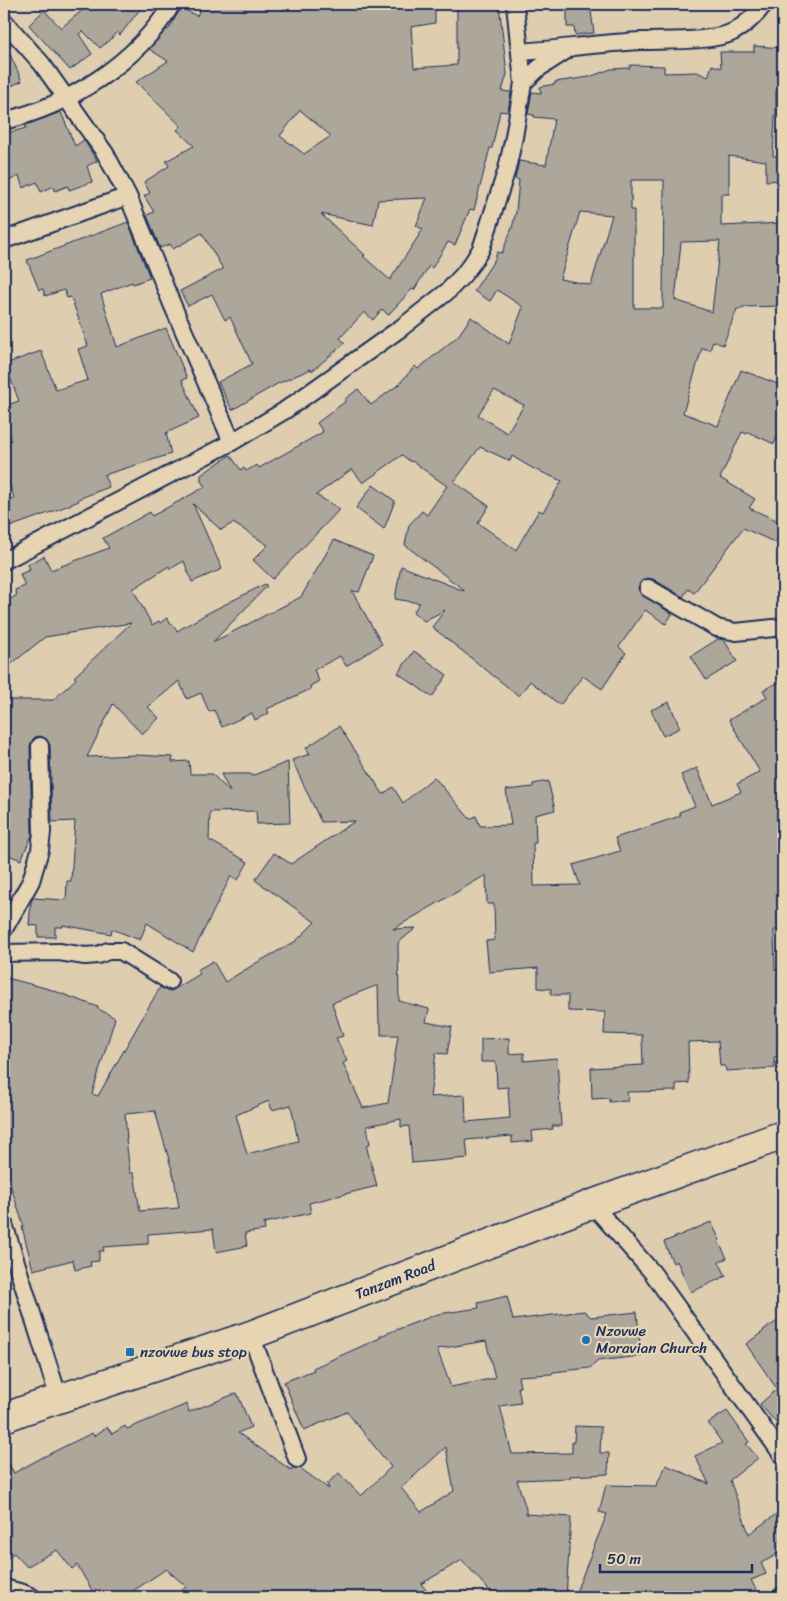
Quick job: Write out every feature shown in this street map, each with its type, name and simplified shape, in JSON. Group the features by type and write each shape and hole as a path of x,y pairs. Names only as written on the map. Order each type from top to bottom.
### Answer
{"highway":[{"name":"Tanzam Road","path":"4,1418 251,1335 592,1204 783,1135"}],"street":[{"path":"4,121 21,117 65,98 94,82 117,66 162,20 172,4"},
{"path":"4,561 232,442 284,411 401,328 448,291 463,275 480,249 491,220 507,169 514,137 523,82 515,4"},
{"path":"521,52 718,36 732,33 746,23 764,4"},
{"path":"4,21 42,64 105,153 128,196 172,304 232,442"},
{"path":"523,82 539,68 571,48"},
{"path":"4,240 128,196"},
{"path":"648,588 718,628 736,632 783,627"},
{"path":"4,929 31,881 40,850 42,832 40,746"},
{"path":"4,953 59,952 85,956 98,955 108,951 121,951 170,981"},
{"path":"592,1204 652,1272 783,1456"},
{"path":"4,1224 59,1399"},
{"path":"251,1335 297,1459"},
{"path":"4,1588 32,1597"}],"building":[{"path":"87,4 144,4 120,35 117,32 100,48 83,31 79,34 92,54 70,70 29,25 44,10 61,28"},
{"path":"202,4 246,4 286,8 287,4 435,4 435,23 411,27 414,68 457,65 457,6 499,4 507,74 502,91 511,92 508,112 500,111 492,148 490,148 474,210 470,209 455,245 448,242 432,268 429,266 414,290 412,289 388,315 382,309 373,320 364,312 340,338 345,343 312,371 311,369 277,384 232,410 218,382 252,364 230,317 225,320 212,294 188,306 180,291 223,269 202,233 173,249 170,244 160,248 147,215 154,212 144,196 150,193 144,182 169,166 166,161 194,146 177,130 181,126 136,82 168,61 149,49 168,30 181,8 197,16","holes":["300,110 331,136 304,154 280,136","427,198 416,226 423,229 390,280 321,214 373,225 378,200"]},
{"path":"590,4 594,33 575,35 574,27 567,27 567,5"},
{"path":"4,41 22,81 4,89"},
{"path":"754,46 783,48 783,91 776,91 773,156 783,156 783,180 766,181 766,161 729,156 729,194 721,194 721,226 783,223 783,306 742,307 742,309 737,309 723,345 713,341 710,350 702,348 683,413 718,426 741,370 783,386 783,424 774,444 748,432 747,434 742,432 720,478 755,499 749,508 783,523 783,546 743,528 694,593 688,589 683,597 653,579 643,580 638,588 640,593 672,614 666,624 645,610 619,647 626,653 602,689 583,676 560,705 530,681 519,696 432,627 445,610 424,621 413,612 420,603 395,599 401,566 464,591 405,545 409,525 422,511 427,515 447,486 402,455 363,483 352,469 316,495 340,509 273,579 253,560 268,545 233,523 221,530 193,504 222,569 192,582 184,561 170,569 169,566 133,589 152,625 159,621 160,623 167,618 177,631 265,584 267,586 213,642 301,597 334,540 373,556 359,592 352,591 382,644 346,666 340,656 314,670 319,681 310,686 311,689 267,709 269,713 255,720 252,713 222,727 214,710 209,712 201,693 187,699 179,681 148,707 159,718 142,734 113,704 87,757 136,755 173,757 172,762 189,761 190,774 212,774 230,792 221,774 251,774 251,776 288,762 290,823 257,824 256,811 210,812 209,840 248,862 238,880 231,876 193,952 147,923 140,940 112,929 111,934 63,925 63,927 55,927 55,937 38,937 38,926 29,925 31,902 33,898 66,900 67,881 71,881 75,821 52,822 50,745 45,738 35,737 30,746 32,835 21,860 4,853 4,700 53,700 76,679 74,677 131,623 45,637 4,670 4,603 17,595 15,590 25,586 20,574 30,570 28,564 44,556 51,570 109,548 103,538 150,512 152,516 205,487 201,481 201,475 230,455 241,470 244,468 246,471 257,465 259,468 323,432 317,423 346,401 344,400 358,389 371,405 398,385 415,366 418,369 458,336 471,317 509,344 523,307 497,290 490,301 474,291 495,259 497,252 502,253 512,228 516,212 519,180 515,179 519,161 546,165 554,119 534,117 534,115 528,114 532,92 541,93 540,87 555,84 555,82 589,77 611,69 630,68 630,65 664,66 664,73 697,72 708,77 712,65 721,68 720,52 754,52","holes":["631,180 664,180 663,308 634,308 634,210 631,210","580,212 612,215 591,285 560,279","720,241 712,312 675,300 681,242","494,390 524,405 507,433 478,415","480,447 510,461 512,456 532,468 562,481 543,512 539,510 516,550 478,523 489,506 454,482"]},
{"path":"61,112 75,146 84,140 97,161 87,166 92,182 69,190 68,186 55,191 54,186 41,192 37,182 23,188 19,176 4,183 4,134 26,128 25,125"},
{"path":"128,222 150,278 133,284 132,282 101,294 117,347 166,328 187,378 182,380 199,418 166,433 171,454 104,475 109,487 54,511 4,529 4,502 14,498 4,467 4,406 19,401 5,364 41,351 56,390 88,380 78,349 88,346 71,297 67,298 64,290 45,296 43,289 39,290 27,260"},
{"path":"373,485 395,501 384,529 356,508"},
{"path":"718,639 724,640 737,661 706,680 691,656"},
{"path":"414,651 447,675 432,697 398,673"},
{"path":"783,680 783,930 774,930 775,970 783,970 783,1049 777,1050 778,1056 774,1057 775,1068 726,1071 725,1066 720,1066 718,1041 688,1042 689,1083 676,1084 676,1091 627,1092 628,1101 609,1102 609,1098 592,1099 591,1068 643,1065 642,1035 604,1034 605,1012 568,1011 568,995 551,995 551,989 538,988 538,968 489,972 486,941 495,940 494,904 487,904 486,875 393,929 416,928 398,943 399,1001 429,1009 426,1022 452,1027 447,1054 436,1053 430,1097 465,1095 466,1122 510,1118 508,1087 497,1088 496,1062 481,1062 481,1039 509,1038 509,1054 524,1053 524,1061 557,1058 561,1126 552,1126 553,1129 532,1131 533,1141 512,1143 512,1136 466,1140 468,1158 412,1163 409,1126 401,1127 401,1119 367,1126 370,1144 366,1145 377,1186 309,1203 311,1213 264,1223 265,1230 245,1233 247,1246 216,1252 213,1229 148,1234 148,1244 103,1247 104,1251 99,1251 99,1261 90,1262 91,1266 75,1270 73,1260 33,1270 22,1227 24,1227 7,1175 4,1177 4,981 6,982 7,978 49,989 98,1007 115,1018 92,1094 98,1096 160,987 168,992 173,990 200,974 197,970 213,961 225,982 296,941 315,922 255,880 274,853 291,864 355,821 321,822 292,760 310,754 306,748 339,726 383,794 393,787 403,803 434,777 470,819 476,816 480,826 511,825 506,790 533,787 533,784 548,781 555,810 535,815 536,843 533,843 534,886 580,885 573,865 620,851 615,838 680,816 679,812 695,806 681,775 697,768 712,804 741,792 737,784 760,772 729,720 767,697 763,690","holes":["378,985 381,1035 398,1035 388,1103 363,1108 343,1063 347,1061 336,1038 343,1036 332,1003","269,1101 272,1110 291,1105 298,1141 247,1154 236,1115","155,1111 174,1177 179,1208 140,1211 134,1173 130,1173 125,1114"]},
{"path":"669,702 680,728 663,736 651,710"},
{"path":"711,1222 727,1258 719,1262 726,1276 691,1292 677,1261 673,1263 664,1242"},
{"path":"507,1296 513,1320 584,1311 591,1317 637,1312 641,1356 598,1361 590,1368 553,1372 552,1374 518,1376 521,1403 500,1406 512,1454 572,1453 575,1426 601,1427 600,1453 609,1453 608,1474 517,1480 526,1514 571,1517 566,1597 495,1597 462,1560 421,1584 432,1597 177,1597 186,1586 166,1569 124,1597 96,1597 77,1565 72,1569 57,1550 27,1567 14,1553 4,1561 4,1455 14,1473 92,1433 94,1436 107,1427 112,1434 125,1426 127,1429 187,1404 189,1412 237,1393 251,1427 238,1433 291,1470 292,1468 300,1468 329,1489 327,1484 339,1473 361,1496 391,1467 347,1412 304,1430 284,1382 314,1370 313,1368 380,1338 380,1336 438,1314 479,1308 478,1303","holes":["486,1341 495,1378 451,1387 437,1349","446,1447 454,1491 421,1512 401,1488"]},
{"path":"783,1318 783,1431 760,1404 777,1389 746,1344 763,1330"},
{"path":"727,1411 749,1442 746,1444 758,1458 730,1480 749,1534 783,1509 783,1550 761,1563 766,1574 751,1580 760,1597 574,1597 607,1514 599,1512 606,1485 656,1486 666,1465 709,1484 695,1456 722,1443 708,1423"}],"place":[{"name":"Nzovwe Moravian Church","path":"586,1340"},
{"name":"nzovwe bus stop","path":"130,1352"}]}
